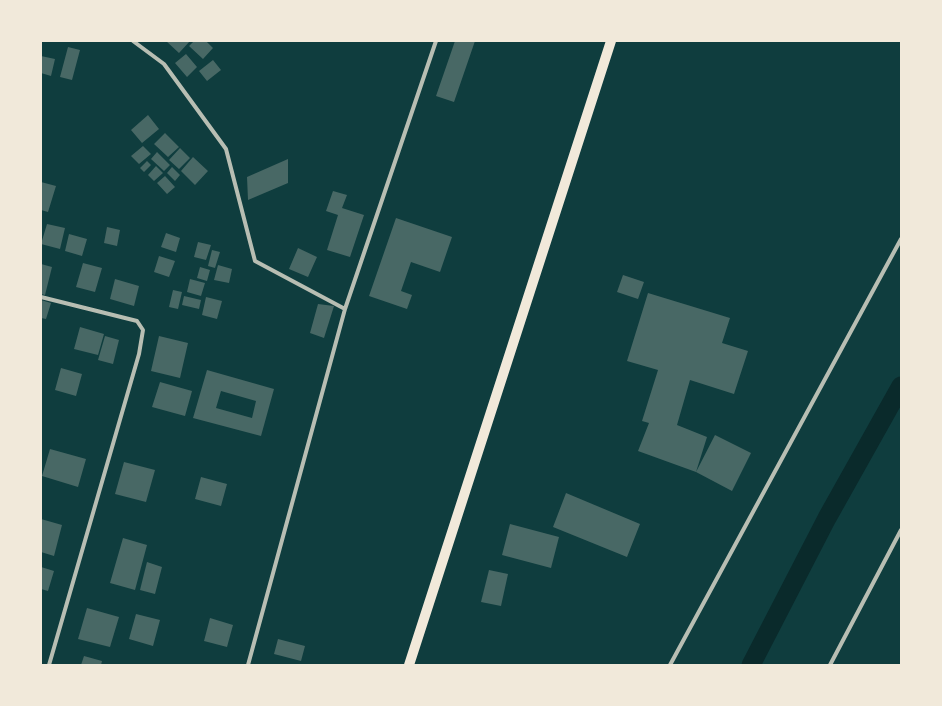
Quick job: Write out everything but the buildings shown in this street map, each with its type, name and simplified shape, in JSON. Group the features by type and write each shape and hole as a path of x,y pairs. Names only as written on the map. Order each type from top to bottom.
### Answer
{"main road":[{"path":"409,665 611,41"}],"street":[{"path":"133,41 164,64 226,149 255,261 345,309"},
{"path":"248,665 345,309 436,41"},
{"path":"670,665 901,239"},
{"path":"41,297 137,321 144,330 139,354 49,665"},
{"path":"830,665 901,530"}],"waterway":[{"path":"751,665 827,518 901,386"}]}
